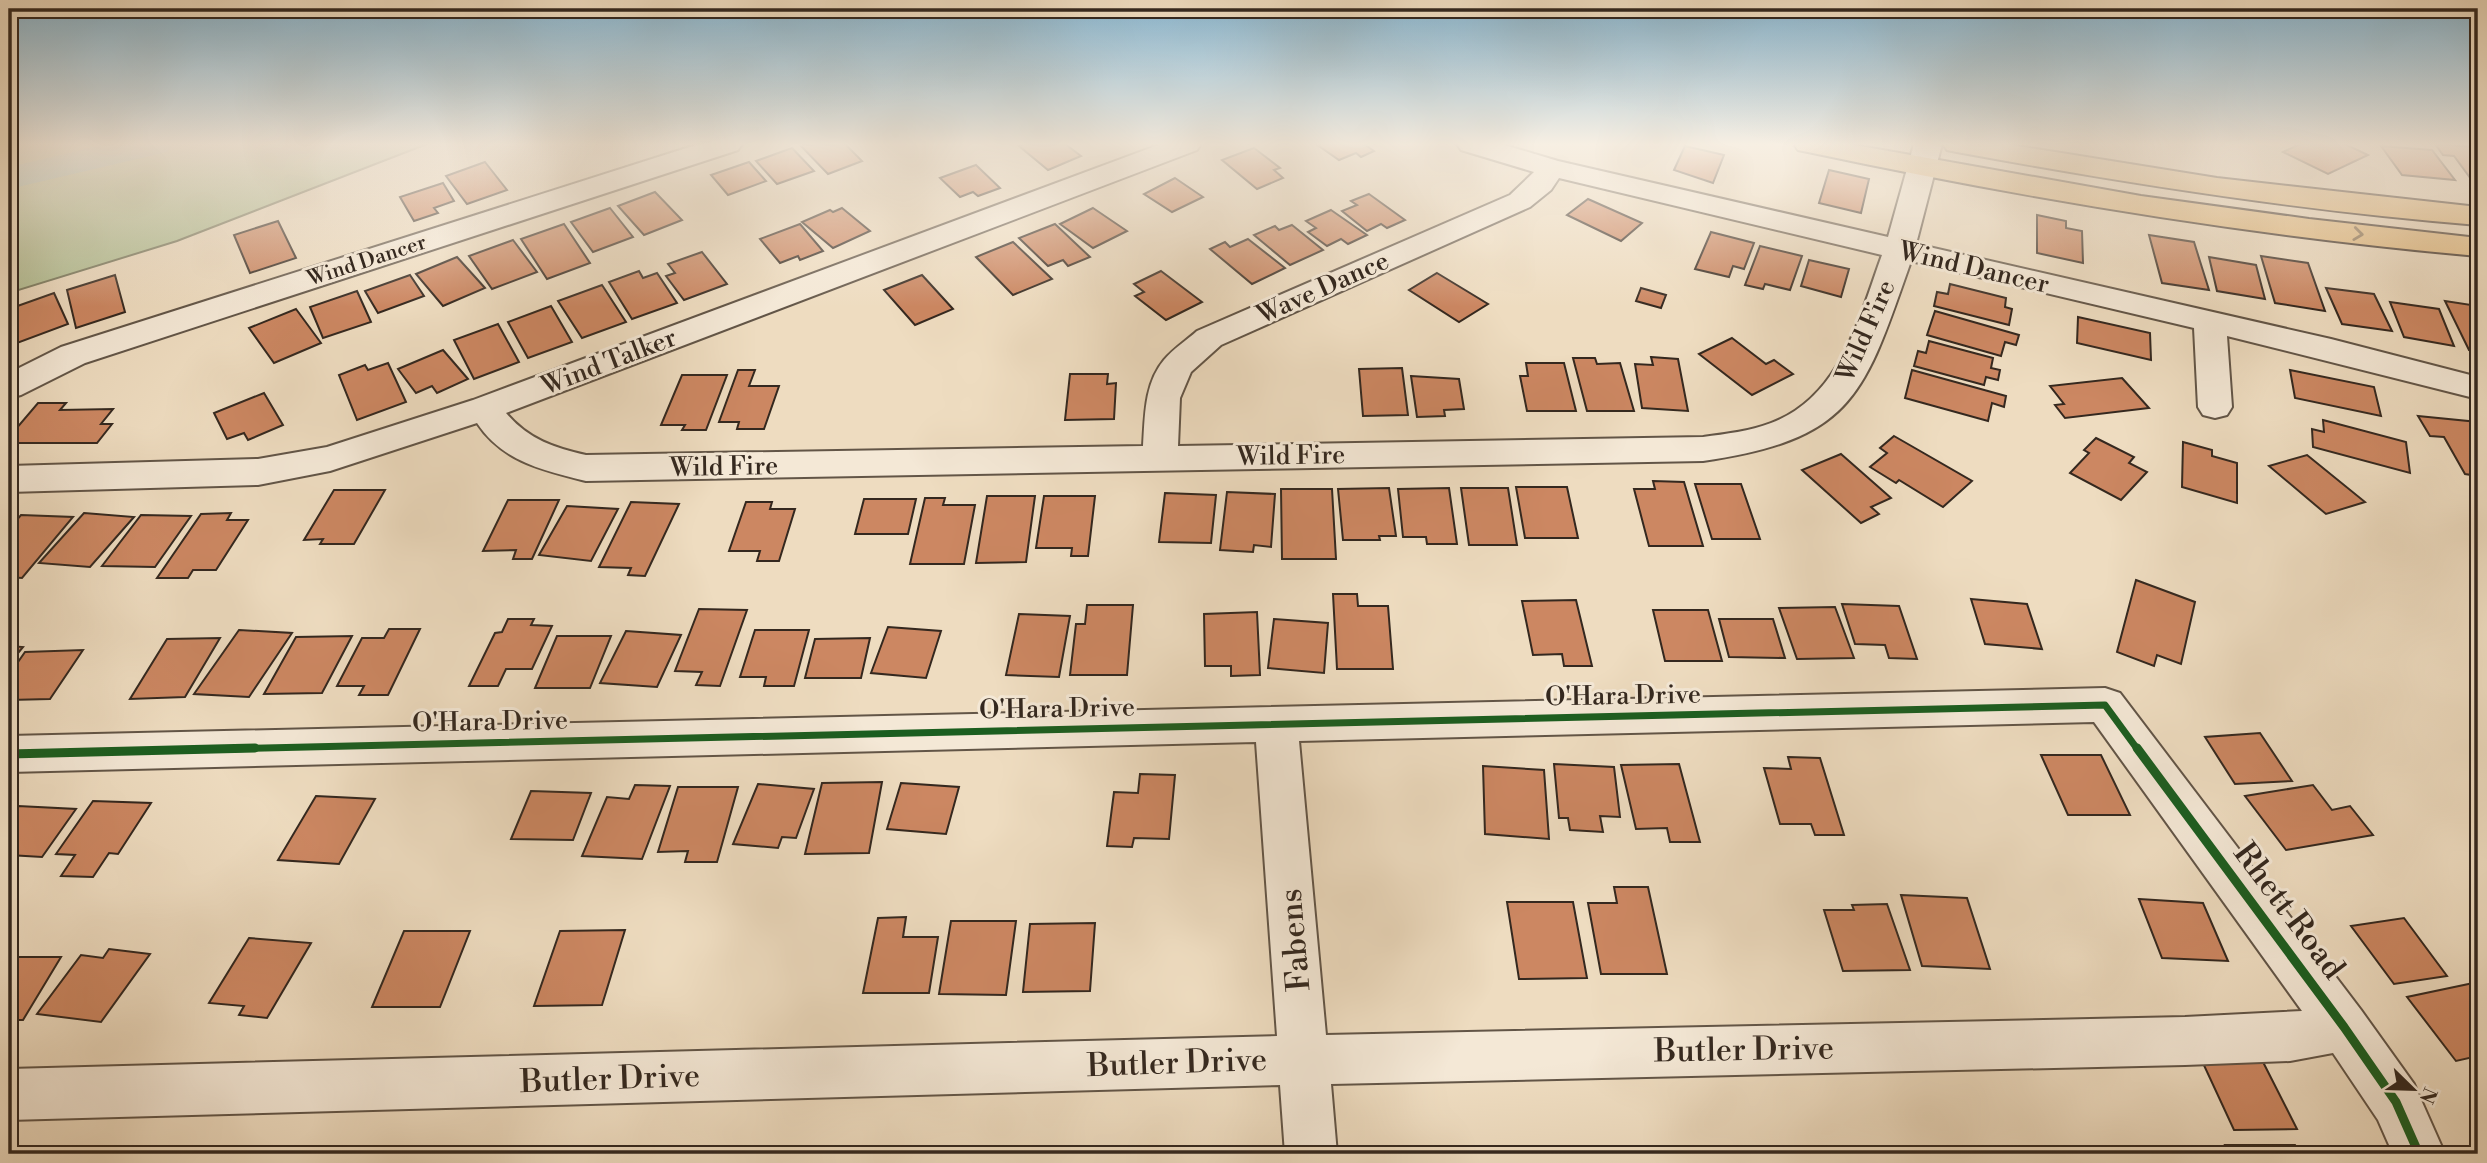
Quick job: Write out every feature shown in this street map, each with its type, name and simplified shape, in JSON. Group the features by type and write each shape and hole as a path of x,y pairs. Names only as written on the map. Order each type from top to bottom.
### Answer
{"main road":[{"path":"2120,198 2174,210 2377,237 2478,247"},
{"path":"2316,198 2478,216"}],"street":[{"name":"Wind Dancer","path":"9,387 73,355 560,198"},
{"name":"Wind Talker","path":"9,479 258,472 330,459 485,408 1043,198"},
{"name":"Wave Dance","path":"1160,458 1163,398 1167,388 1176,367 1209,338 1523,198"},
{"name":"Wind Dancer","path":"1674,198 2210,322 2478,388"},
{"name":"Wild Fire","path":"485,408 497,429 519,448 547,459 586,468 1703,449 1749,442 1799,423 1826,406 1849,379 1901,252 1915,198"},
{"path":"2210,322 2215,407"},
{"name":"O'Hara Drive","path":"9,754 2105,705"},
{"name":"Rhett Road","path":"2105,705 2344,1027 2396,1102 2419,1154"},
{"name":"Fabens","path":"1276,725 1311,1154"},
{"name":"Butler Drive","path":"9,1095 1305,1060 2277,1038 2344,1027"}],"green space":[{"path":"9,198 287,198 177,241 9,293"}],"building":[{"path":"401,198 452,198 454,201 434,208 438,213 414,221"},
{"path":"463,198 483,198 467,204"},
{"path":"638,198 661,198 682,220 644,235 618,206"},
{"path":"1151,198 1200,198 1172,212"},
{"path":"1375,198 1405,220 1387,228 1381,224 1367,231 1342,211 1357,205 1351,201"},
{"path":"1820,198 1864,198 1861,213 1819,203"},
{"path":"1588,199 1642,223 1621,241 1567,215"},
{"path":"610,208 633,237 593,252 571,222"},
{"path":"842,208 870,231 833,248 802,222 830,210 833,212"},
{"path":"1093,208 1127,231 1093,248 1060,224"},
{"path":"1331,210 1367,235 1348,244 1341,239 1327,246 1308,232 1316,228 1306,221"},
{"path":"2037,215 2066,221 2066,228 2082,231 2083,263 2037,253"},
{"path":"278,221 296,258 250,273 234,235"},
{"path":"564,224 590,263 547,279 521,239"},
{"path":"800,224 823,251 800,260 798,256 780,263 760,239"},
{"path":"1055,224 1090,257 1068,266 1063,260 1048,266 1019,238"},
{"path":"1292,225 1323,250 1290,265 1254,235 1275,226 1279,230"},
{"path":"1711,232 1754,243 1744,269 1733,266 1729,277 1695,269"},
{"path":"2149,235 2194,242 2209,290 2162,283"},
{"path":"1248,239 1285,268 1252,284 1210,249 1225,242 1230,247"},
{"path":"513,240 537,272 492,289 469,256"},
{"path":"1013,242 1052,279 1013,295 976,257"},
{"path":"1760,246 1802,256 1790,290 1765,284 1763,289 1745,285"},
{"path":"702,252 727,284 684,300 666,276 675,273 668,264"},
{"path":"2261,256 2308,263 2325,311 2275,303"},
{"path":"457,257 485,288 443,306 416,274"},
{"path":"2209,257 2256,265 2265,299 2217,291"},
{"path":"1809,260 1849,269 1841,297 1801,286"},
{"path":"639,271 643,278 657,273 677,303 632,319 609,282"},
{"path":"1161,271 1202,302 1166,320 1135,296 1144,292 1134,284"},
{"path":"1437,273 1488,304 1459,322 1409,290"},
{"path":"115,275 125,312 76,328 67,290"},
{"path":"410,275 424,296 378,313 365,291"},
{"path":"922,275 953,309 915,325 884,290"},
{"path":"1950,284 2006,298 2005,307 2012,309 2009,325 1934,306 1937,292 1948,294"},
{"path":"602,285 626,322 582,338 558,301"},
{"path":"1641,288 1666,295 1661,308 1636,301"},
{"path":"2326,288 2374,294 2392,331 2342,324"},
{"path":"357,291 371,322 323,338 310,307"},
{"path":"54,293 68,324 17,343 9,321 9,309"},
{"path":"2445,301 2478,306 2478,351 2469,350"},
{"path":"2390,302 2439,309 2454,346 2404,337"},
{"path":"551,306 572,342 528,358 508,322"},
{"path":"296,309 321,343 274,363 249,328"},
{"path":"1935,311 2019,335 2016,345 2005,342 2001,356 1927,335"},
{"path":"2078,317 2150,333 2151,360 2077,343"},
{"path":"498,324 519,362 474,379 454,340"},
{"path":"1732,338 1766,364 1774,360 1793,374 1752,395 1699,354"},
{"path":"1929,341 1993,358 1991,368 2000,370 1998,380 1986,377 1984,385 1914,366 1918,351 1926,353"},
{"path":"443,350 468,379 437,393 432,386 416,393 398,369"},
{"path":"1651,357 1678,359 1688,411 1642,408 1635,364 1653,365"},
{"path":"1573,358 1595,358 1597,364 1620,363 1634,411 1587,411"},
{"path":"388,363 406,402 357,420 339,375 365,365 368,370"},
{"path":"1526,363 1564,363 1576,411 1527,411 1520,376 1528,376"},
{"path":"1402,368 1408,415 1363,416 1359,369"},
{"path":"738,370 755,370 749,386 779,386 764,429 737,429 739,422 719,422"},
{"path":"1912,370 2006,396 2004,407 1992,403 1988,421 1905,398"},
{"path":"2290,370 2374,387 2381,416 2295,398"},
{"path":"1070,374 1108,374 1107,384 1116,383 1114,419 1065,420"},
{"path":"682,375 727,375 706,430 682,430 685,425 661,425"},
{"path":"1411,376 1459,379 1464,409 1444,410 1445,416 1417,417"},
{"path":"2122,378 2149,408 2065,418 2055,405 2064,404 2050,386"},
{"path":"264,393 283,425 248,440 244,433 227,439 214,413"},
{"path":"38,403 66,403 60,410 113,409 101,424 112,424 97,443 9,443 9,437"},
{"path":"2418,416 2478,422 2478,476 2465,474 2444,437 2430,436"},
{"path":"2323,420 2406,442 2410,473 2313,447 2312,429 2324,432"},
{"path":"1894,436 1972,481 1943,507 1899,480 1896,483 1870,467 1887,453 1880,448"},
{"path":"2096,438 2134,457 2129,463 2147,472 2121,500 2070,473 2089,453 2084,450"},
{"path":"2183,442 2212,450 2212,456 2237,463 2237,503 2182,487"},
{"path":"1841,454 1891,498 1871,507 1879,514 1861,523 1802,470"},
{"path":"2307,455 2365,502 2326,514 2269,466"},
{"path":"1653,481 1684,482 1703,546 1649,546 1634,489 1655,489"},
{"path":"1695,484 1741,484 1760,539 1712,539"},
{"path":"1516,487 1567,487 1578,538 1525,538"},
{"path":"1389,488 1396,536 1379,536 1380,540 1343,540 1338,489"},
{"path":"1449,488 1457,544 1427,544 1426,537 1403,537 1398,489"},
{"path":"1461,488 1508,488 1517,545 1469,545"},
{"path":"1281,489 1332,489 1336,559 1282,559"},
{"path":"334,490 385,490 354,544 320,544 323,539 304,540"},
{"path":"1227,492 1275,494 1271,547 1254,545 1253,552 1220,550"},
{"path":"1165,493 1216,495 1211,543 1159,542"},
{"path":"987,496 1035,496 1026,562 976,563"},
{"path":"1044,496 1095,496 1088,556 1071,556 1072,548 1036,548"},
{"path":"925,498 945,498 943,505 975,505 964,564 910,564"},
{"path":"864,499 916,499 908,534 855,534"},
{"path":"508,500 559,500 532,559 513,559 516,550 483,551"},
{"path":"631,502 679,504 645,576 628,575 631,568 599,567"},
{"path":"746,502 772,502 770,509 795,509 779,561 757,561 760,551 729,551"},
{"path":"567,506 618,509 591,561 539,555"},
{"path":"84,513 134,517 90,567 39,563"},
{"path":"231,513 227,520 248,520 216,570 193,570 188,578 157,578 201,514"},
{"path":"21,515 73,517 22,578 9,577 9,529"},
{"path":"141,515 191,516 155,567 102,566"},
{"path":"2136,580 2195,602 2181,664 2157,655 2154,666 2117,652"},
{"path":"1333,594 1357,594 1358,606 1388,606 1393,669 1337,669"},
{"path":"1971,599 2027,604 2042,649 1985,644"},
{"path":"1576,600 1592,666 1564,666 1562,654 1533,655 1522,601"},
{"path":"1842,604 1899,606 1917,659 1889,658 1885,645 1855,644"},
{"path":"1087,605 1133,605 1127,675 1070,675 1076,624 1085,624"},
{"path":"1835,607 1854,658 1797,659 1779,608"},
{"path":"699,609 747,610 720,686 696,685 702,672 675,671"},
{"path":"1653,610 1708,610 1722,661 1665,661"},
{"path":"1257,612 1260,675 1231,676 1231,666 1205,666 1204,614"},
{"path":"1019,614 1070,616 1059,677 1006,675"},
{"path":"508,619 534,619 531,625 552,626 532,669 506,669 498,686 469,686 495,633 502,632"},
{"path":"1274,619 1328,623 1324,673 1268,668"},
{"path":"1719,619 1773,619 1785,658 1729,657"},
{"path":"888,627 941,631 926,678 871,673"},
{"path":"389,629 420,629 388,695 359,695 364,686 337,686 362,638 384,638"},
{"path":"239,630 292,633 249,697 194,694"},
{"path":"755,630 809,630 794,686 764,686 766,677 740,677"},
{"path":"626,631 681,635 657,687 600,683"},
{"path":"352,636 322,693 264,694 296,637"},
{"path":"557,636 611,636 590,688 535,688"},
{"path":"220,638 185,697 130,699 167,639"},
{"path":"870,638 861,678 805,678 815,639"},
{"path":"9,646 23,647 9,664"},
{"path":"83,650 50,699 9,700 9,675 25,652"},
{"path":"2260,733 2292,781 2235,784 2205,737"},
{"path":"2041,755 2101,755 2130,815 2068,815"},
{"path":"1788,757 1820,758 1844,835 1815,835 1811,824 1780,824 1764,768 1791,769"},
{"path":"1554,764 1614,767 1620,817 1600,816 1603,832 1570,830 1568,818 1559,818"},
{"path":"1679,764 1700,842 1670,842 1667,828 1636,829 1621,765"},
{"path":"1483,766 1544,770 1549,839 1485,834"},
{"path":"1140,774 1175,775 1169,839 1134,838 1132,847 1107,846 1114,792 1138,793"},
{"path":"882,782 869,853 805,854 822,783"},
{"path":"901,783 959,787 946,834 887,829"},
{"path":"758,784 814,789 796,838 782,837 778,848 733,844"},
{"path":"635,785 670,786 642,859 582,856 607,797 629,799"},
{"path":"2313,785 2332,810 2350,806 2373,835 2286,850 2245,796"},
{"path":"678,787 738,787 717,862 685,862 688,851 658,852"},
{"path":"531,791 591,793 573,840 511,839"},
{"path":"316,796 375,799 339,864 278,860"},
{"path":"93,801 151,803 118,854 109,853 93,877 61,876 75,855 56,854"},
{"path":"18,806 76,809 42,857 9,855 9,819"},
{"path":"1614,887 1648,887 1667,974 1601,974 1588,903 1617,903"},
{"path":"1901,895 1967,898 1990,969 1922,966"},
{"path":"2139,899 2203,903 2228,961 2162,958"},
{"path":"1507,902 1573,902 1587,978 1519,979"},
{"path":"1887,904 1910,970 1843,971 1824,910 1854,910 1852,905"},
{"path":"906,917 903,937 938,937 929,993 863,993 878,918"},
{"path":"2404,918 2447,976 2394,984 2351,926"},
{"path":"951,921 1016,921 1006,995 939,994"},
{"path":"1095,923 1090,991 1023,992 1030,924"},
{"path":"625,930 602,1005 534,1006 560,931"},
{"path":"404,931 470,931 440,1007 372,1007"},
{"path":"249,938 311,943 267,1018 239,1015 244,1006 209,1003"},
{"path":"109,949 150,954 101,1022 37,1014 81,955 103,958"},
{"path":"9,957 61,957 23,1020 9,1020"},
{"path":"2478,982 2478,1056 2456,1061 2407,997"},
{"path":"2262,1060 2297,1129 2234,1130 2202,1061"},
{"path":"2225,1145 2295,1145 2300,1154 2229,1154"}],"cycle path":[{"path":"9,754 2105,705 2344,1027 2396,1102 2419,1154"}]}
